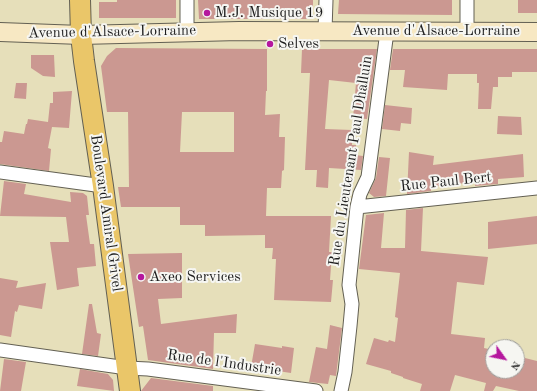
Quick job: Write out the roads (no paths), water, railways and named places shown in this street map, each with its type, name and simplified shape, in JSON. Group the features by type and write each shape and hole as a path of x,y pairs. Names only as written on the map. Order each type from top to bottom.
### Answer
{"main road":[{"name":"Boulevard Amiral Grivel","path":"80,0 81,35 103,186 130,391"},
{"name":"Avenue d'Alsace-Lorraine","path":"0,32 81,35 187,32 326,31 537,32"}],"street":[{"path":"187,0 187,32"},
{"path":"326,0 326,31"},
{"path":"467,0 467,31"},
{"name":"Rue du Lieutenant Paul Dhalluin","path":"341,391 345,372 350,326 352,304 349,285 358,208 360,194 368,177 386,31"},
{"path":"0,172 103,186"},
{"name":"Rue Paul Bert","path":"358,208 537,188"},
{"name":"Rue de l'Industrie","path":"0,350 127,368 148,369 316,391"}],"place":[{"name":"M.J. Musique 19","path":"207,13"},
{"name":"Selves","path":"270,44"},
{"name":"Axeo Services","path":"141,277"}]}
